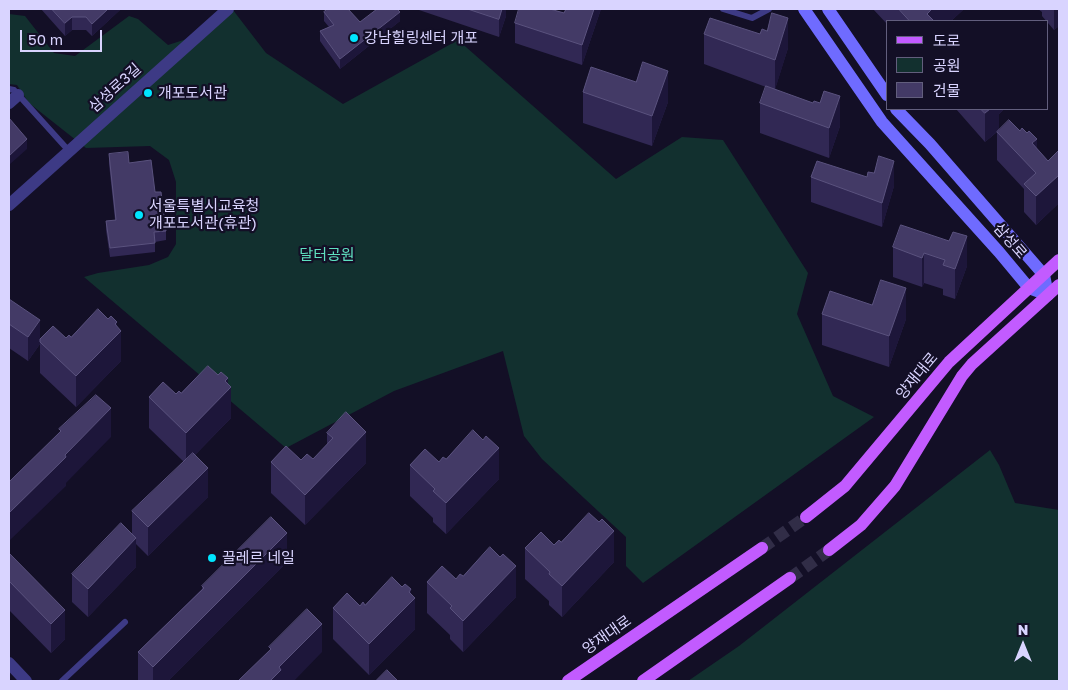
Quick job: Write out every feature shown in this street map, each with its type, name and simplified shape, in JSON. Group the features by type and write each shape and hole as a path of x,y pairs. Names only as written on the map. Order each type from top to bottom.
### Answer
{"main road":[{"name":"삼성로","path":"804,9 882,122 1029,288 1048,295"},
{"path":"828,9 886,94"},
{"name":"삼성로","path":"897,110 930,144 1044,275 1048,295"},
{"name":"양재대로","path":"806,517 845,486 949,362 1059,260"},
{"path":"828,550 861,525 895,486 962,376 972,364 1059,285"},
{"name":"양재대로","path":"568,681 762,548"},
{"path":"643,681 790,578"}],"street":[{"name":"삼성로3길","path":"9,205 228,9"},
{"path":"9,663 26,681"}],"lane":[{"path":"723,9 752,18 770,9"},
{"path":"12,95 69,151"},
{"path":"62,681 125,622"}],"green space":[{"name":"달터공원","path":"233,10 266,53 343,104 458,40 616,179 682,137 723,140 808,273 797,314 833,396 874,417 643,583 626,566 626,537 542,459 524,436 503,351 394,391 286,448 84,277 149,265 168,257 176,244 176,182 169,160 150,146 86,148 29,103 17,85 9,84 9,14 25,16 54,53 75,56 129,16 138,19 168,45 196,36"},
{"path":"990,450 999,465 1015,503 1059,510 1059,681 688,681 739,646"}],"building":[{"path":"52,9 108,9 92,24 86,17 72,17 65,23"},
{"name":"강남힐링센터 개포","path":"328,9 348,9 360,22 377,9 397,9 400,12 340,59 320,31 334,25 324,12"},
{"path":"468,9 502,9 499,19"},
{"path":"519,9 550,9 564,13 566,9 594,9 582,45 515,23"},
{"path":"899,9 932,9 927,14 933,20 909,20"},
{"path":"772,13 788,18 775,60 704,34 710,18 760,34 762,29 767,31"},
{"path":"643,62 668,71 652,116 583,92 591,67 636,82"},
{"path":"766,86 813,103 814,101 820,103 824,91 840,96 829,128 760,103"},
{"path":"9,118 27,139 9,156"},
{"path":"1009,120 1020,131 1022,128 1027,133 1029,131 1037,139 1032,143 1048,161 1059,150 1059,175 1036,196 1024,184 1036,173 997,132"},
{"name":"서울특별시교육청 개포도서관(휴관)","path":"128,152 129,163 151,160 155,192 161,192 166,231 154,232 155,243 110,248 106,221 116,220 109,154"},
{"path":"879,156 894,161 882,203 811,177 817,161 867,177 868,172 874,173"},
{"path":"901,225 949,241 953,232 967,236 955,269 943,265 945,260 924,253 922,258 893,247"},
{"path":"881,280 906,288 889,336 822,314 830,291 872,305"},
{"path":"9,299 40,320 28,337 9,324"},
{"path":"98,309 108,319 111,316 117,322 115,324 121,331 76,376 40,342 40,339 53,326 66,338 69,335 71,337"},
{"path":"208,366 218,375 221,372 228,378 225,381 231,387 186,433 149,397 163,382 176,394 179,391 181,393"},
{"path":"96,395 111,408 65,455 66,457 9,513 9,482 61,431 59,429"},
{"path":"346,412 366,432 305,495 271,462 286,446 301,460 307,454 313,459 333,438 327,433"},
{"path":"473,430 483,440 486,436 499,448 446,503 433,491 435,489 410,465 425,449 439,462 443,457 446,459"},
{"path":"193,453 208,468 148,527 132,511"},
{"path":"589,513 599,522 602,519 614,531 562,586 525,548 541,532 554,545 559,540 561,542"},
{"path":"271,517 287,533 153,667 138,652 204,588 202,586"},
{"path":"121,523 136,538 88,589 72,574"},
{"path":"490,547 500,557 503,554 516,566 463,621 450,608 452,606 427,582 442,566 456,579 460,574 463,576"},
{"path":"9,553 65,610 51,624 9,581"},
{"path":"392,577 402,587 405,584 411,589 409,592 415,598 369,644 333,608 347,593 360,606 363,602 365,605"},
{"path":"307,609 322,624 279,667 281,670 270,681 238,681 271,649 269,647"},
{"path":"387,670 398,681 376,681"}],"tunnel":[{"path":"762,548 806,517"},
{"path":"790,578 829,550"}],"place":[{"name":"강남힐링센터 개포","path":"354,38"},
{"name":"개포도서관","path":"148,93"},
{"name":"서울특별시교육청 개포도서관(휴관)","path":"139,215"},
{"name":"끌레르 네일","path":"212,558"}]}
